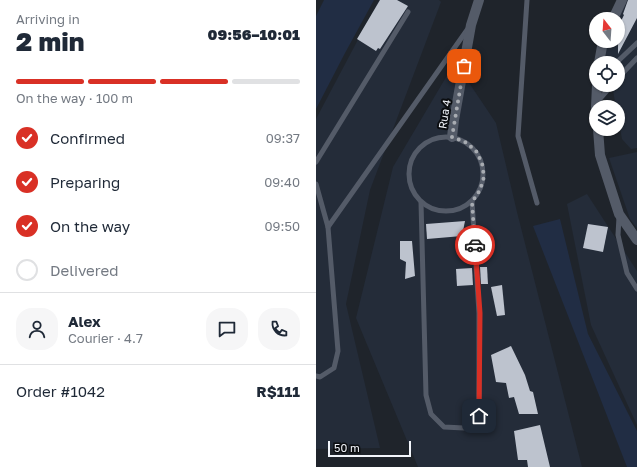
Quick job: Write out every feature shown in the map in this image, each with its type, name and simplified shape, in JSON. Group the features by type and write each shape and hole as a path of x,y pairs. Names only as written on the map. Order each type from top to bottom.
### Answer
{"street":[{"name":"Rua 4","path":"452,137 471,25 479,0"},
{"path":"616,12 622,0"},
{"path":"599,136 600,155 620,214 637,240"}],"lane":[{"path":"527,0 518,136 537,203"},
{"path":"316,162 408,12"},
{"path":"328,227 471,25"},
{"path":"624,56 637,44"},
{"path":"625,71 637,58"},
{"path":"452,137 465,142 476,151 482,163 484,177 480,190 472,202 460,209 447,212 433,210 421,202 413,192 409,179 410,165 416,152 426,143 439,138 452,137"},
{"path":"316,184 328,227 338,351 334,368 320,377 316,376"},
{"path":"421,202 426,395 431,414 444,427 464,428 479,416 480,313 472,202"},
{"path":"620,214 618,235 627,272 637,289"}],"shaded area":[{"path":"324,0 374,0 316,109 316,16"},
{"path":"379,0 439,0 441,2 370,190 346,304 380,448 316,449 316,119"},
{"path":"625,0 637,0 637,148 631,149 622,139 621,136 625,136 625,100 615,100 613,92 625,92 625,56 606,56 604,48 625,48 625,12 621,12"},
{"path":"455,62 496,123 517,212 582,467 418,467 356,318 393,167"},
{"path":"637,152 637,228 630,219 609,158"},
{"path":"587,194 637,271 637,425 591,325 567,204"},
{"path":"560,219 588,334 637,431 637,467 627,467 533,226"}],"building":[{"path":"380,0 397,0 408,6 380,49 378,48 376,51 357,39"},
{"path":"628,0 637,0 637,18 625,41 625,12 624,12"},
{"path":"465,221 462,236 427,239 426,224"},
{"path":"588,224 608,227 603,252 583,248"},
{"path":"400,241 412,241 415,276 405,279 406,262 400,259"},
{"path":"480,267 487,267 488,284 481,284"},
{"path":"472,268 473,285 457,286 456,269"},
{"path":"502,285 505,315 497,316 491,287"},
{"path":"511,346 525,375 530,391 533,392 538,414 519,414 514,397 509,398 506,383 496,382 491,355"},
{"path":"540,425 550,467 528,467 527,460 518,460 514,431"}],"way so far":[{"path":"464,66 452,137 465,142 476,151 482,163 484,177 480,190 472,202 475,245"}],"route":[{"path":"475,245 480,313 479,416"}]}
